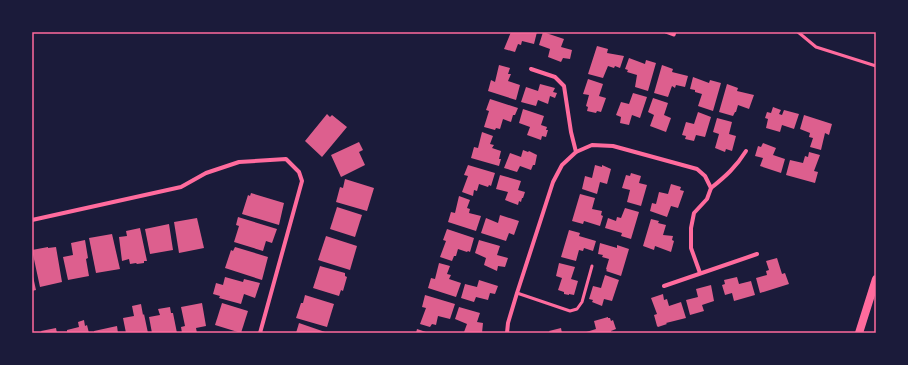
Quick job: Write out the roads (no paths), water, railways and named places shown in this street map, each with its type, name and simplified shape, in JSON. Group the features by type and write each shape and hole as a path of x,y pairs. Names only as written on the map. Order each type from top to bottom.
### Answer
{"main road":[{"path":"859,333 876,279"}],"street":[{"path":"531,69 555,77 564,86 571,132 576,152"},
{"path":"507,333 508,323 517,293 553,182 562,165 576,152 592,146 613,146 697,169 705,176 711,188"},
{"path":"700,273 691,248 691,228 694,213 707,199 711,188 730,172 746,151"},
{"path":"32,220 181,187 206,173 239,162 286,159 300,172 302,181 260,333"},
{"path":"664,286 757,254"}],"lane":[{"path":"666,32 674,34 675,32"},
{"path":"798,32 816,47 876,66"},
{"path":"517,293 570,311 577,309 582,302 592,266"}]}
